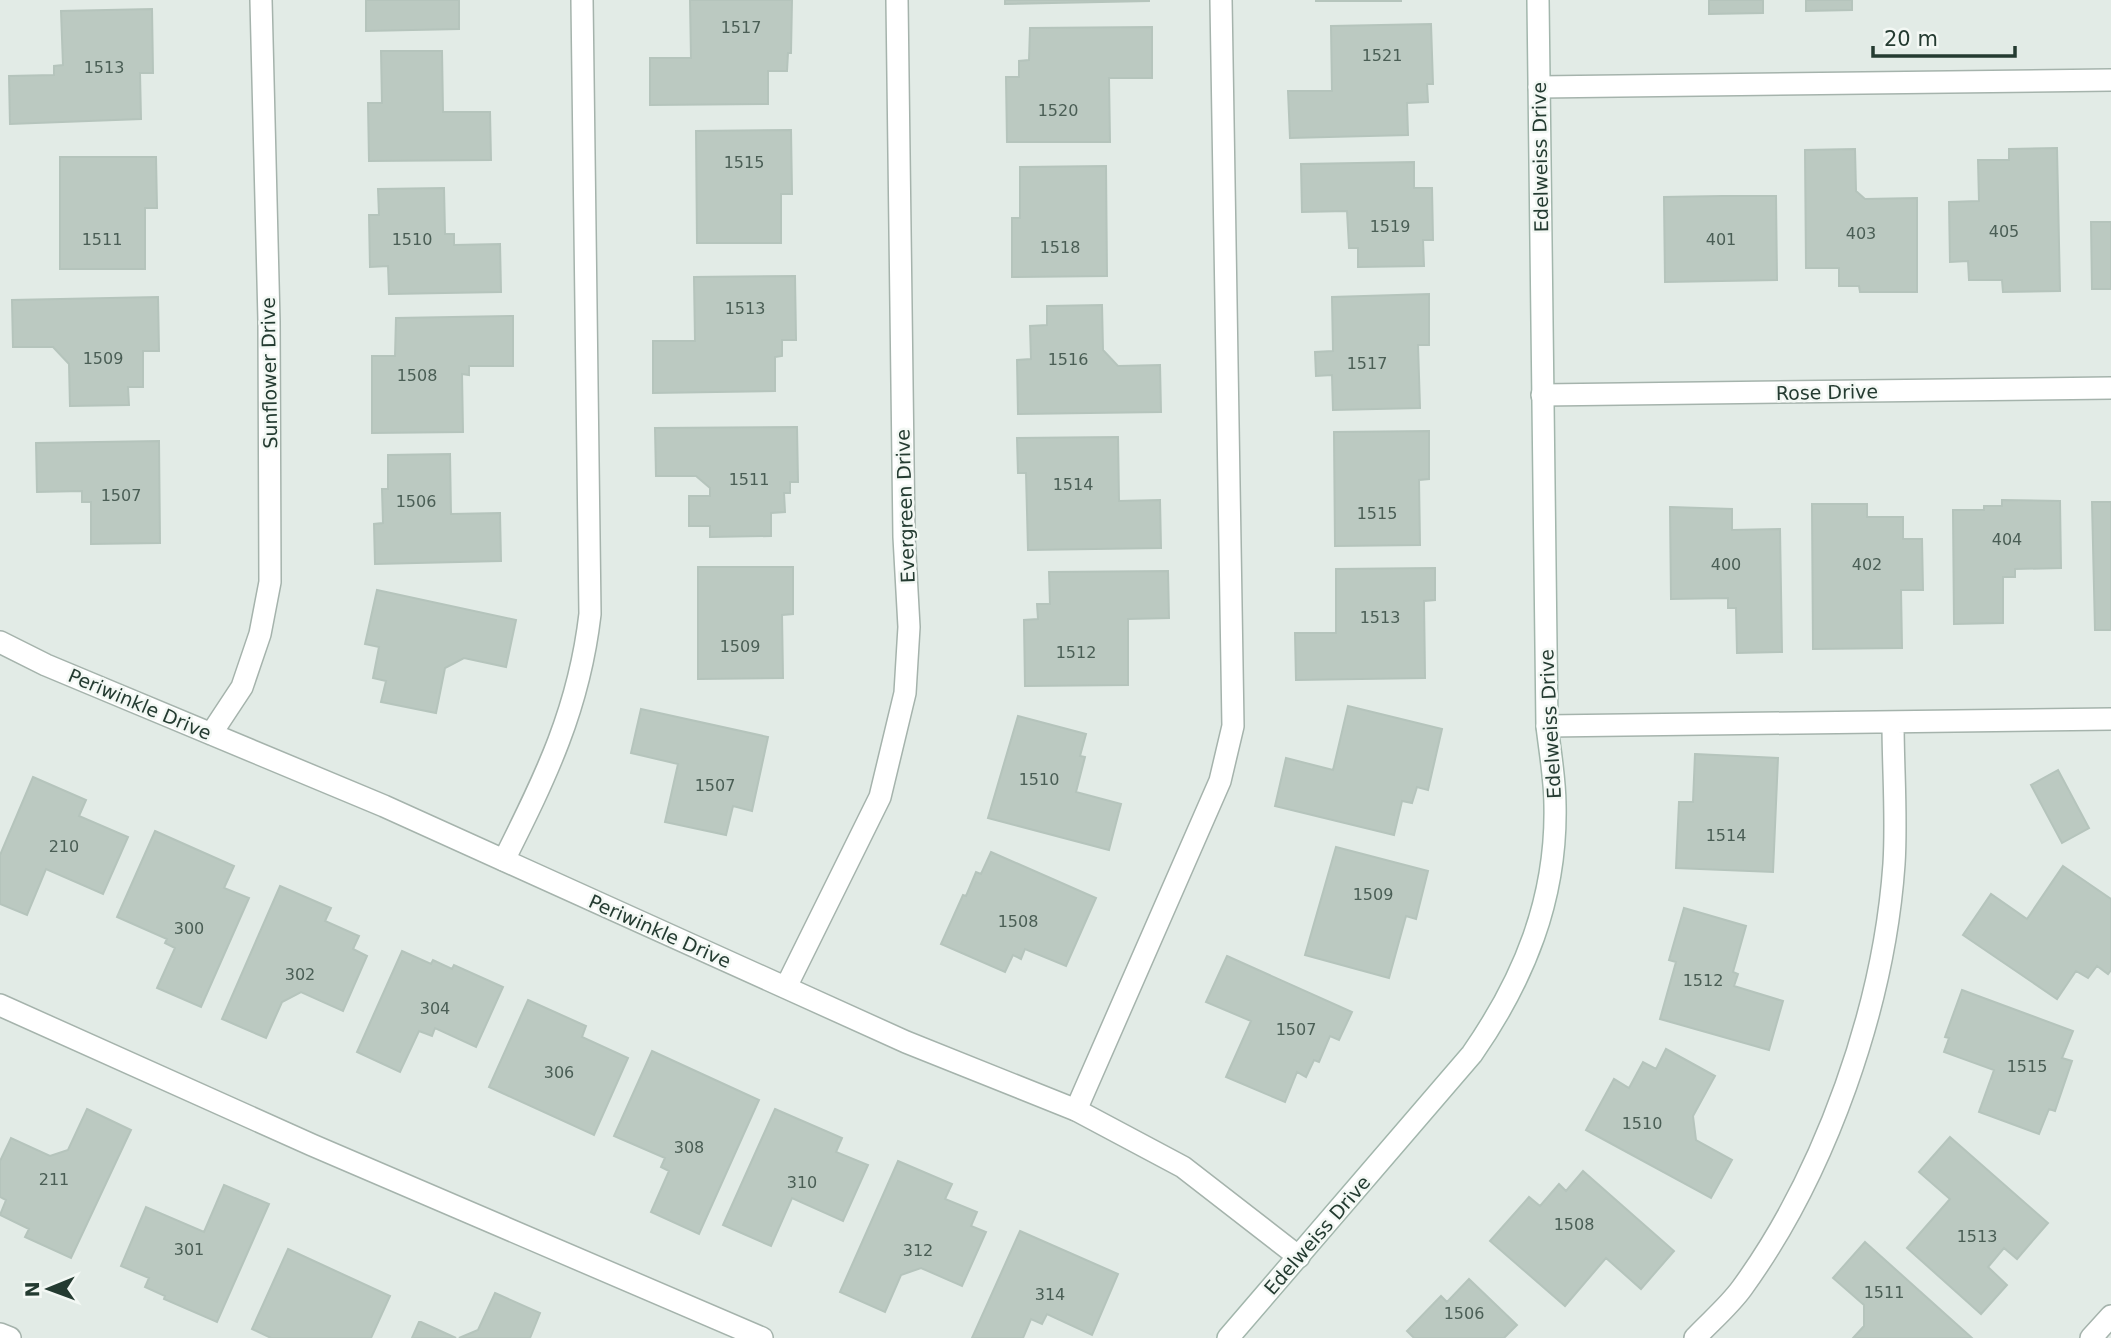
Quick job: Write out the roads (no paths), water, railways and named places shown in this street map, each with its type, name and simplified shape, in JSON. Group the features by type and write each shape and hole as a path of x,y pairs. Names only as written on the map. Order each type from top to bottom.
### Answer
{"street":[{"name":"Sunflower Drive","path":"211,734 242,687 260,634 270,582 269,321 261,0"},
{"path":"503,860 545,777 568,721 584,662 590,614 582,0"},
{"name":"Evergreen Drive","path":"786,987 880,797 905,693 909,627 904,537 897,0"},
{"path":"1076,1110 1220,781 1233,726 1221,0"},
{"name":"Edelweiss Drive","path":"1228,1338 1472,1054 1502,1010 1526,962 1542,911 1553,858 1556,804 1547,726 1538,0"},
{"path":"1539,87 2111,80"},
{"name":"Rose Drive","path":"1542,395 2111,388"},
{"name":"Periwinkle Drive","path":"0,642 46,665 503,860 906,1042 1076,1110 1183,1167 1299,1257"},
{"path":"1547,726 2111,719"},
{"path":"1695,1338 1742,1289 1801,1190 1864,1039 1886,938 1894,863 1893,722"},
{"path":"0,1005 325,1150 762,1338"},
{"path":"2091,1338 2111,1315"},
{"path":"0,1334 10,1338"}]}
